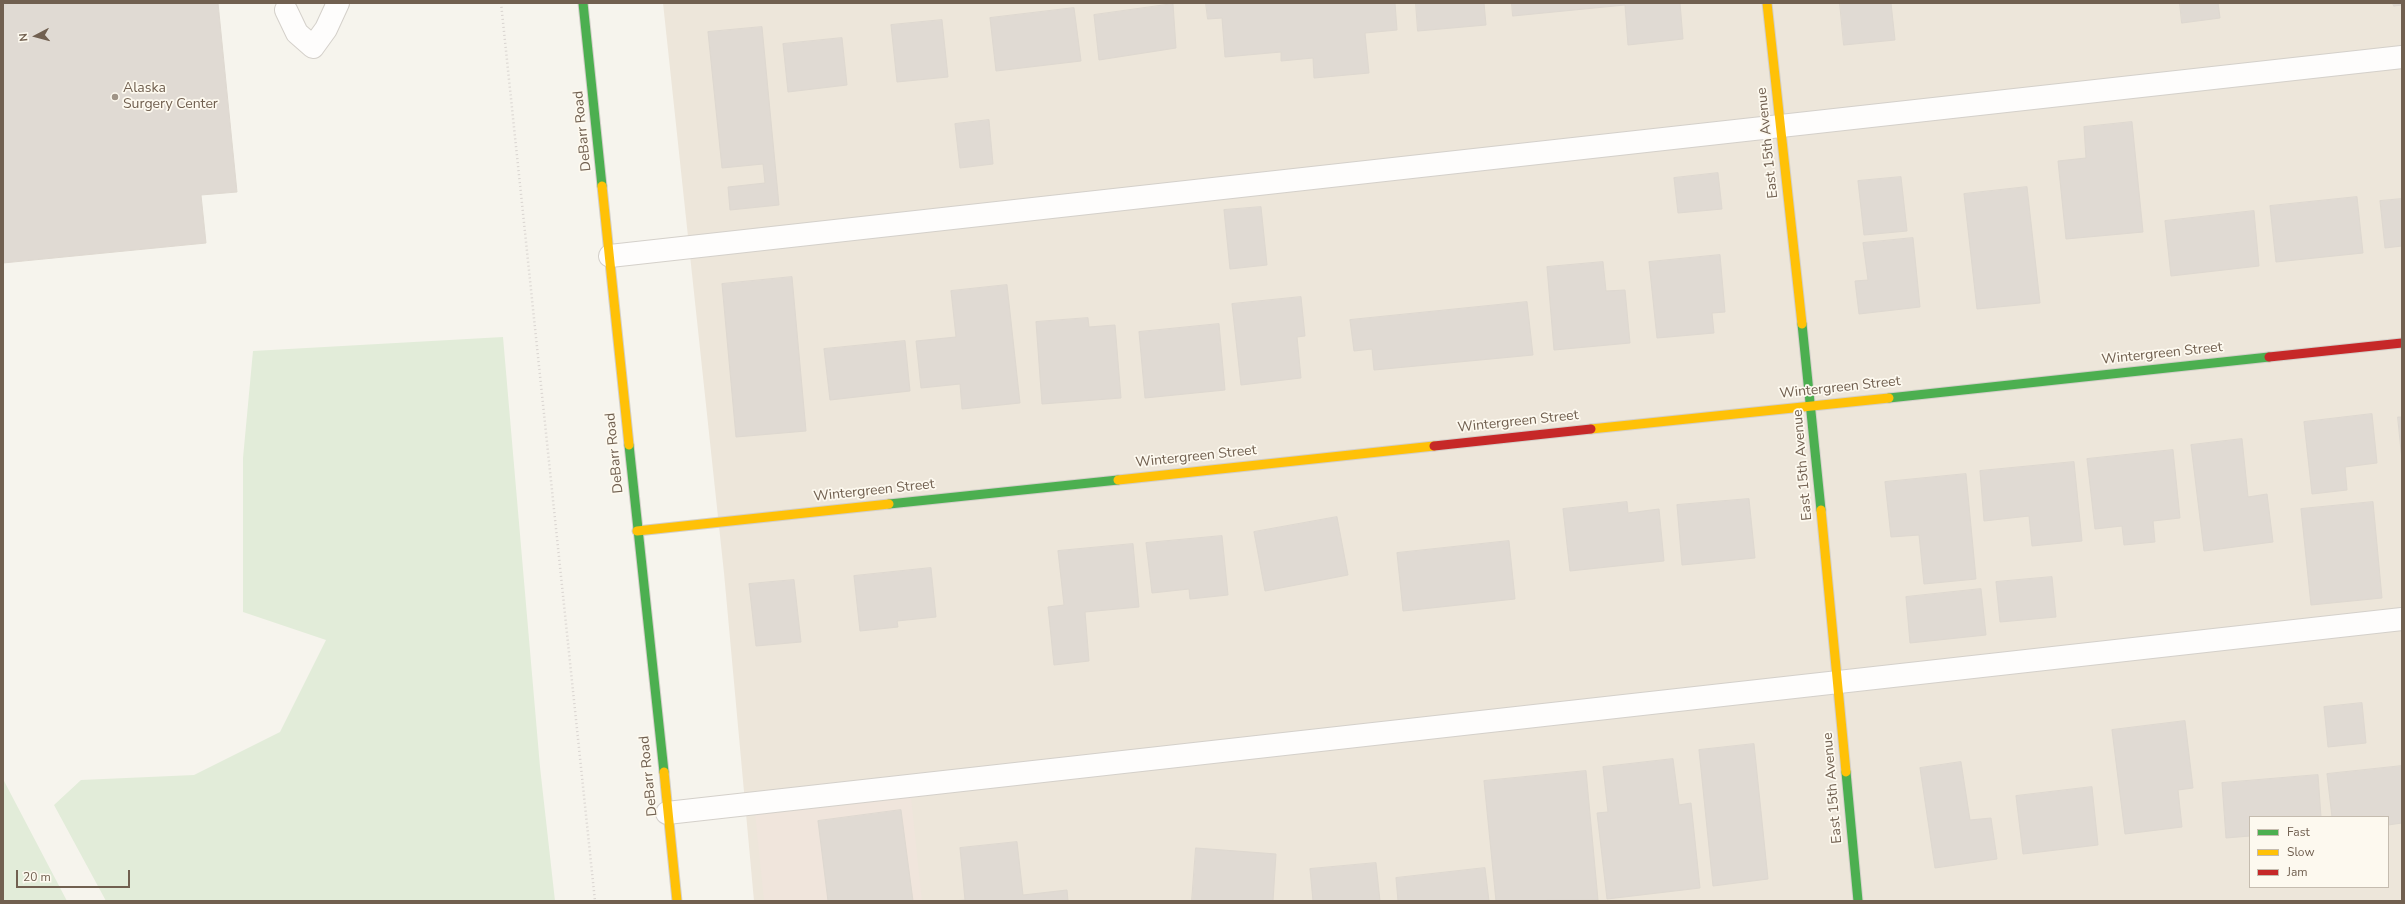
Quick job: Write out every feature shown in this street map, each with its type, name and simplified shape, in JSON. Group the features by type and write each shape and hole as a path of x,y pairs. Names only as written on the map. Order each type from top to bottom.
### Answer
{"street":[{"name":"DeBarr Road","path":"583,3 637,531 677,901"},
{"name":"East 15th Avenue","path":"1767,3 1811,405 1858,901"},
{"name":"Wintergreen Street","path":"637,531 2402,343"}],"lane":[{"path":"286,10 297,33 313,47 326,29 338,3"},
{"path":"610,256 2402,57"},
{"path":"667,813 2402,619"}],"path":[{"path":"501,3 595,901"}],"shaded area":[{"path":"663,3 2402,3 2402,901 754,901 724,573"},
{"path":"911,797 922,901 764,901 755,813"}],"green space":[{"path":"503,337 540,767 555,901 106,901 54,805 81,780 194,775 280,732 326,640 243,612 243,458 253,351"},
{"path":"3,779 67,901 3,901"}],"building":[{"name":"Alaska Surgery Center","path":"3,3 218,3 237,192 201,195 206,243 3,263"},
{"path":"1206,3 1395,3 1397,30 1365,33 1369,73 1314,78 1313,58 1281,61 1281,52 1225,57 1222,18 1208,19"},
{"path":"1416,3 1484,3 1486,25 1418,31"},
{"path":"1512,3 1680,3 1683,39 1628,45 1625,5 1513,16"},
{"path":"1840,3 1891,3 1895,40 1844,45"},
{"path":"2180,3 2218,3 2220,18 2182,23"},
{"path":"2393,3 2402,3 2402,5 2394,6"},
{"path":"1173,4 1176,48 1099,60 1094,15"},
{"path":"1074,8 1081,61 996,71 990,18"},
{"path":"942,20 948,77 897,82 891,25"},
{"path":"762,27 779,205 730,210 728,187 765,183 763,164 722,168 708,32"},
{"path":"842,38 847,85 788,92 783,44"},
{"path":"989,120 993,164 960,168 955,124"},
{"path":"2132,122 2143,232 2066,239 2058,161 2086,158 2084,127"},
{"path":"1718,173 1722,209 1678,213 1674,178"},
{"path":"1901,177 1907,231 1864,235 1858,181"},
{"path":"2027,187 2040,303 1977,309 1964,194"},
{"path":"2357,197 2363,253 2276,262 2270,206"},
{"path":"2402,199 2402,246 2385,248 2380,201"},
{"path":"1261,207 1267,265 1230,269 1224,210"},
{"path":"2254,211 2259,266 2171,276 2165,221"},
{"path":"1913,238 1920,307 1859,314 1855,281 1868,280 1863,243"},
{"path":"1720,255 1725,312 1712,313 1714,333 1657,338 1649,262"},
{"path":"1603,262 1606,291 1625,290 1630,343 1554,350 1547,267"},
{"path":"792,277 806,431 736,437 722,284"},
{"path":"1007,285 1020,403 962,409 960,384 921,388 916,341 956,337 951,291"},
{"path":"1301,297 1305,336 1297,337 1301,378 1241,385 1232,304"},
{"path":"1527,302 1533,355 1374,370 1372,349 1354,351 1350,320"},
{"path":"1088,318 1089,327 1115,325 1121,398 1042,404 1036,322"},
{"path":"1219,324 1225,390 1145,398 1139,332"},
{"path":"905,341 910,391 830,400 824,349"},
{"path":"2372,414 2377,463 2345,467 2347,490 2312,494 2304,422"},
{"path":"2398,417 2402,417 2402,460"},
{"path":"2242,439 2248,497 2267,494 2273,542 2204,551 2191,445"},
{"path":"2173,450 2180,518 2153,521 2155,542 2124,545 2122,526 2095,529 2087,459"},
{"path":"2074,462 2082,541 2032,546 2029,516 1984,521 1980,471"},
{"path":"1966,474 1976,579 1924,584 1919,535 1891,537 1885,482"},
{"path":"1749,499 1755,558 1682,565 1677,505"},
{"path":"1627,502 1628,513 1659,509 1664,561 1570,571 1563,509"},
{"path":"2373,502 2382,598 2311,605 2301,509"},
{"path":"1337,517 1348,575 1265,591 1254,532"},
{"path":"1222,536 1228,595 1190,599 1189,589 1152,593 1146,543"},
{"path":"1509,541 1515,599 1403,611 1397,553"},
{"path":"1133,544 1139,607 1085,612 1089,661 1054,665 1048,607 1064,605 1058,551"},
{"path":"931,568 936,617 897,621 898,627 860,631 854,576"},
{"path":"2052,577 2056,617 2000,622 1996,582"},
{"path":"794,580 801,642 756,646 749,584"},
{"path":"1981,589 1986,635 1910,643 1906,597"},
{"path":"2362,703 2366,743 2328,747 2324,707"},
{"path":"2185,721 2193,788 2178,790 2182,827 2125,834 2112,730"},
{"path":"1754,744 1768,879 1713,886 1699,750"},
{"path":"1673,759 1679,805 1691,803 1700,888 1607,899 1597,813 1608,812 1603,767"},
{"path":"1961,762 1970,820 1991,818 1997,859 1935,868 1920,768"},
{"path":"2402,766 2402,823 2389,825 2389,816 2332,816 2327,774"},
{"path":"1586,771 1598,900 1496,901 1484,781"},
{"path":"2318,775 2321,816 2249,816 2249,836 2226,838 2222,783"},
{"path":"2092,787 2098,845 2023,854 2016,796"},
{"path":"901,810 913,901 828,901 818,821"},
{"path":"1017,842 1023,895 1067,890 1068,901 953,901 965,900 960,848"},
{"path":"1196,848 1276,854 1273,901 1192,901"},
{"path":"1376,863 1380,901 1313,901 1310,869"},
{"path":"1485,868 1489,901 1398,901 1396,878"}],"traffic: fast":[{"path":"583,3 602,186"},
{"path":"1802,324 1821,510"},
{"path":"1889,398 2269,357"},
{"path":"629,445 664,772"},
{"path":"889,504 1118,480"},
{"path":"1846,772 1858,901"}],"traffic: slow":[{"path":"1767,3 1802,324"},
{"path":"602,186 629,445"},
{"path":"1591,429 1889,398"},
{"path":"1118,480 1434,446"},
{"path":"637,531 889,504"},
{"path":"1821,510 1846,772"},
{"path":"664,772 677,901"}],"traffic: jam":[{"path":"2269,357 2402,343"},
{"path":"1434,446 1591,429"}],"place":[{"name":"Alaska Surgery Center","path":"115,97"}]}
